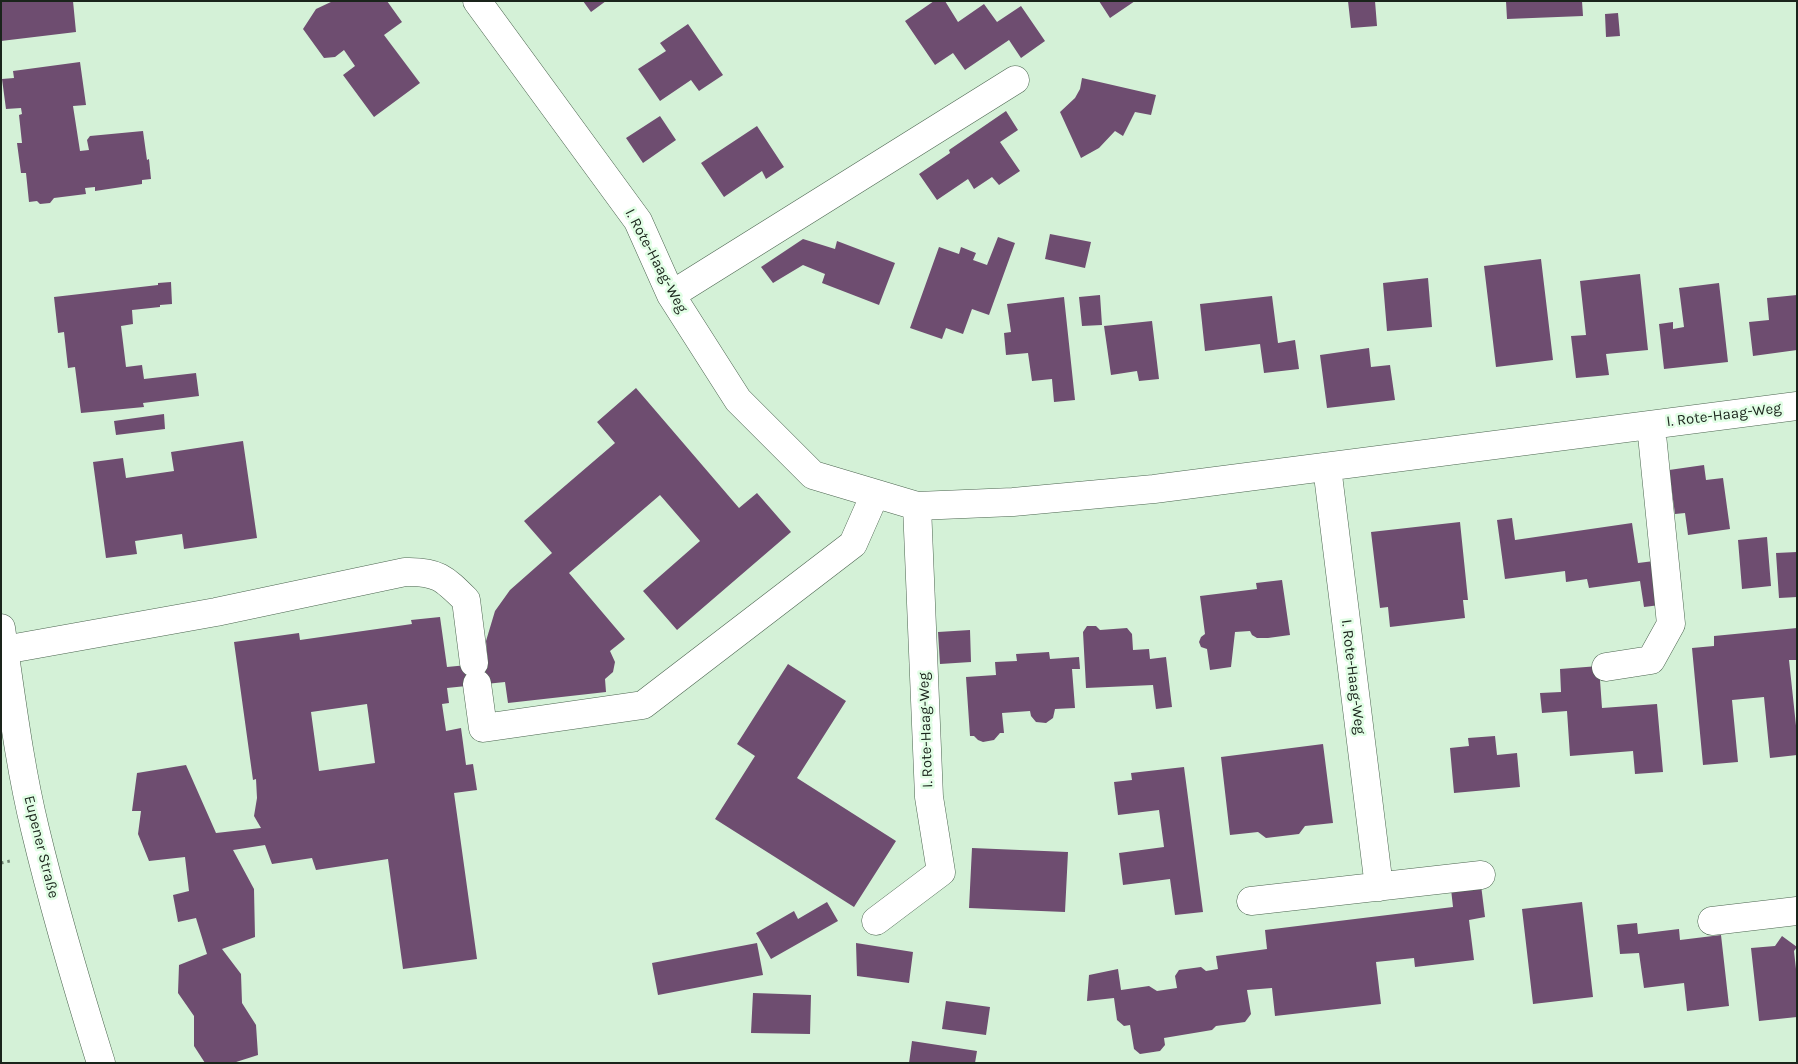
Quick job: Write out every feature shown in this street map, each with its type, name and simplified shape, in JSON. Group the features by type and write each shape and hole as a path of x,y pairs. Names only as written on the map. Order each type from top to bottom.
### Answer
{"street":[{"name":"I. Rote-Haag-Weg","path":"478,1 638,221 671,295 738,400 813,475 917,506 1092,496 1797,406"},
{"path":"671,295 1015,80"},
{"name":"I. Rote-Haag-Weg","path":"1606,667 1651,660 1671,624 1651,425"},
{"name":"I. Rote-Haag-Weg","path":"1327,467 1379,887"},
{"path":"3,639 216,612 404,572 424,572 440,577 466,600 483,728 643,705 853,544 875,494"},
{"name":"I. Rote-Haag-Weg","path":"876,922 941,872 929,797 917,506"},
{"name":"Eupener Straße","path":"3,639 16,731 35,828 84,1011 101,1063"},
{"path":"1251,901 1481,875"},
{"path":"1712,921 1797,911"}],"building":[{"path":"1,1 73,1 76,32 1,41"},
{"path":"333,1 387,1 402,22 384,35 420,83 374,117 343,75 355,66 344,50 335,57 324,58 303,29 316,9"},
{"path":"583,1 606,1 591,12"},
{"path":"934,1 945,1 958,22 984,4 997,22 1021,6 1045,41 1021,58 1009,40 965,70 953,53 935,65 905,21"},
{"path":"1099,1 1135,1 1110,18"},
{"path":"1348,1 1375,1 1377,26 1351,28"},
{"path":"1506,1 1582,1 1583,16 1507,19"},
{"path":"1618,13 1620,36 1606,37 1605,14"},
{"path":"688,24 723,75 699,91 691,80 660,101 638,69 666,51 660,43"},
{"path":"80,62 86,105 73,106 80,151 89,150 87,140 90,136 143,131 151,179 142,180 142,184 95,191 95,187 85,188 86,194 54,198 50,203 29,202 26,173 21,173 17,143 22,143 19,115 22,114 21,108 6,109 2,79 14,78 13,71"},
{"path":"1082,78 1156,95 1151,115 1135,112 1123,136 1115,131 1099,148 1081,158 1060,112 1075,98 1080,89"},
{"path":"1006,111 1018,130 1000,142 1020,171 999,185 992,177 974,189 968,179 937,200 919,174 950,153 949,150"},
{"path":"660,116 676,140 643,163 626,138"},
{"path":"757,126 784,167 766,179 762,171 724,197 701,163"},
{"path":"1050,234 1091,242 1085,268 1045,259"},
{"path":"998,237 1015,243 989,315 972,309 963,334 946,328 942,339 910,328 939,247 959,254 961,247 976,253 973,260 987,265"},
{"path":"803,239 835,249 837,241 895,263 879,305 822,283 825,274 803,265 773,283 761,267"},
{"path":"1541,259 1553,360 1496,367 1484,266"},
{"path":"1640,274 1648,350 1606,354 1609,375 1576,378 1571,336 1586,335 1580,281"},
{"path":"1428,278 1432,327 1387,331 1383,283"},
{"path":"171,282 172,304 132,310 133,324 121,326 126,367 142,365 144,379 196,373 199,396 143,403 144,407 81,413 75,367 68,368 64,332 58,333 54,297"},
{"path":"1719,283 1728,362 1664,369 1659,324 1673,322 1673,329 1684,327 1679,288"},
{"path":"1100,295 1102,325 1082,326 1079,297"},
{"path":"1797,295 1797,350 1753,356 1749,322 1769,320 1767,298"},
{"path":"1272,296 1278,343 1295,340 1299,369 1264,373 1260,344 1205,351 1200,304"},
{"path":"1064,297 1075,400 1054,402 1052,379 1032,381 1028,353 1006,355 1004,333 1011,332 1007,304"},
{"path":"1152,321 1159,379 1139,381 1137,371 1111,375 1104,326"},
{"path":"1369,348 1371,367 1390,365 1395,400 1327,408 1320,355"},
{"path":"636,388 739,508 757,493 791,532 677,630 643,591 700,541 660,495 569,573 625,639 610,651 615,662 613,672 605,679 606,692 508,703 505,682 447,688 449,703 442,704 446,731 461,728 466,765 473,764 477,790 454,793 477,959 403,969 388,859 316,870 312,858 272,864 265,845 233,850 254,889 255,937 222,949 241,974 242,1003 256,1025 258,1055 233,1063 205,1063 194,1046 194,1016 178,993 179,965 207,954 196,918 178,922 173,895 189,891 185,857 149,861 138,834 141,811 132,811 137,773 186,765 216,833 261,828 254,816 257,798 256,779 253,780 234,642 299,633 300,640 412,624 411,620 440,617 447,667 488,663 486,641 495,611 510,590 552,553 524,521 615,443 597,422","holes":["367,704 375,763 319,771 311,712"]},
{"path":"164,414 165,429 116,435 114,421"},
{"path":"243,441 257,538 184,549 182,534 135,541 137,554 106,558 93,462 123,458 126,478 174,471 171,452"},
{"path":"1704,465 1706,480 1723,478 1730,529 1688,535 1685,513 1675,514 1669,470"},
{"path":"1512,518 1515,540 1632,523 1638,563 1654,561 1660,605 1644,607 1640,581 1589,588 1587,579 1566,582 1565,571 1505,579 1497,520"},
{"path":"1460,522 1468,600 1463,600 1465,618 1390,627 1388,607 1380,608 1371,532"},
{"path":"1767,537 1771,586 1742,589 1738,540"},
{"path":"1797,552 1797,597 1779,598 1776,553"},
{"path":"1282,580 1290,635 1257,638 1250,631 1235,632 1231,667 1210,670 1207,649 1201,647 1199,642 1205,634 1200,596 1257,589 1256,583"},
{"path":"1087,626 1096,626 1100,630 1127,628 1132,634 1133,650 1149,649 1150,659 1166,657 1172,707 1156,709 1153,685 1086,688 1083,632"},
{"path":"1797,628 1797,660 1789,660 1797,735 1797,755 1770,758 1764,697 1732,700 1738,762 1703,765 1692,648 1714,646 1714,636"},
{"path":"970,630 971,662 940,664 938,632"},
{"path":"1049,652 1050,659 1079,657 1080,669 1072,669 1075,708 1055,709 1053,718 1046,723 1036,722 1031,716 1030,711 1002,713 1004,733 1000,733 994,740 983,742 974,736 970,736 966,677 996,675 995,662 1017,661 1016,654"},
{"path":"788,664 846,701 797,778 896,841 854,907 715,819 755,756 737,744"},
{"path":"1599,666 1602,708 1657,704 1663,772 1635,774 1633,751 1570,756 1567,711 1542,713 1540,693 1561,692 1560,669"},
{"path":"1495,736 1497,755 1517,753 1520,787 1454,793 1450,748 1469,746 1468,738"},
{"path":"1323,744 1333,823 1305,826 1299,834 1266,838 1258,832 1230,835 1221,757"},
{"path":"1184,767 1203,912 1175,915 1170,879 1123,885 1119,853 1164,847 1159,810 1118,815 1114,782 1132,780 1131,773"},
{"path":"972,848 1068,852 1065,912 969,908"},
{"path":"1481,885 1485,917 1469,920 1474,960 1415,967 1414,958 1376,962 1381,1004 1275,1016 1272,988 1247,990 1251,1014 1245,1022 1216,1026 1212,1030 1164,1038 1165,1045 1160,1051 1140,1054 1134,1049 1130,1025 1124,1026 1117,1020 1114,998 1087,1001 1089,975 1118,969 1121,990 1149,986 1157,991 1177,988 1175,976 1179,970 1201,967 1206,971 1218,969 1216,956 1267,949 1265,930 1453,907 1451,889"},
{"path":"827,902 838,921 771,959 756,933 794,911 798,919"},
{"path":"1582,902 1593,997 1533,1004 1522,909"},
{"path":"1637,923 1638,934 1679,929 1680,940 1721,935 1729,1006 1687,1011 1684,983 1644,988 1639,953 1620,954 1617,925"},
{"path":"1782,936 1797,947 1794,951 1797,978 1797,1017 1759,1021 1751,948 1775,946"},
{"path":"757,943 763,975 658,995 652,963"},
{"path":"856,943 913,952 909,983 857,976"},
{"path":"753,993 811,995 810,1034 751,1033"},
{"path":"946,1001 990,1007 986,1035 942,1029"},
{"path":"912,1041 977,1051 975,1063 909,1063"}]}
